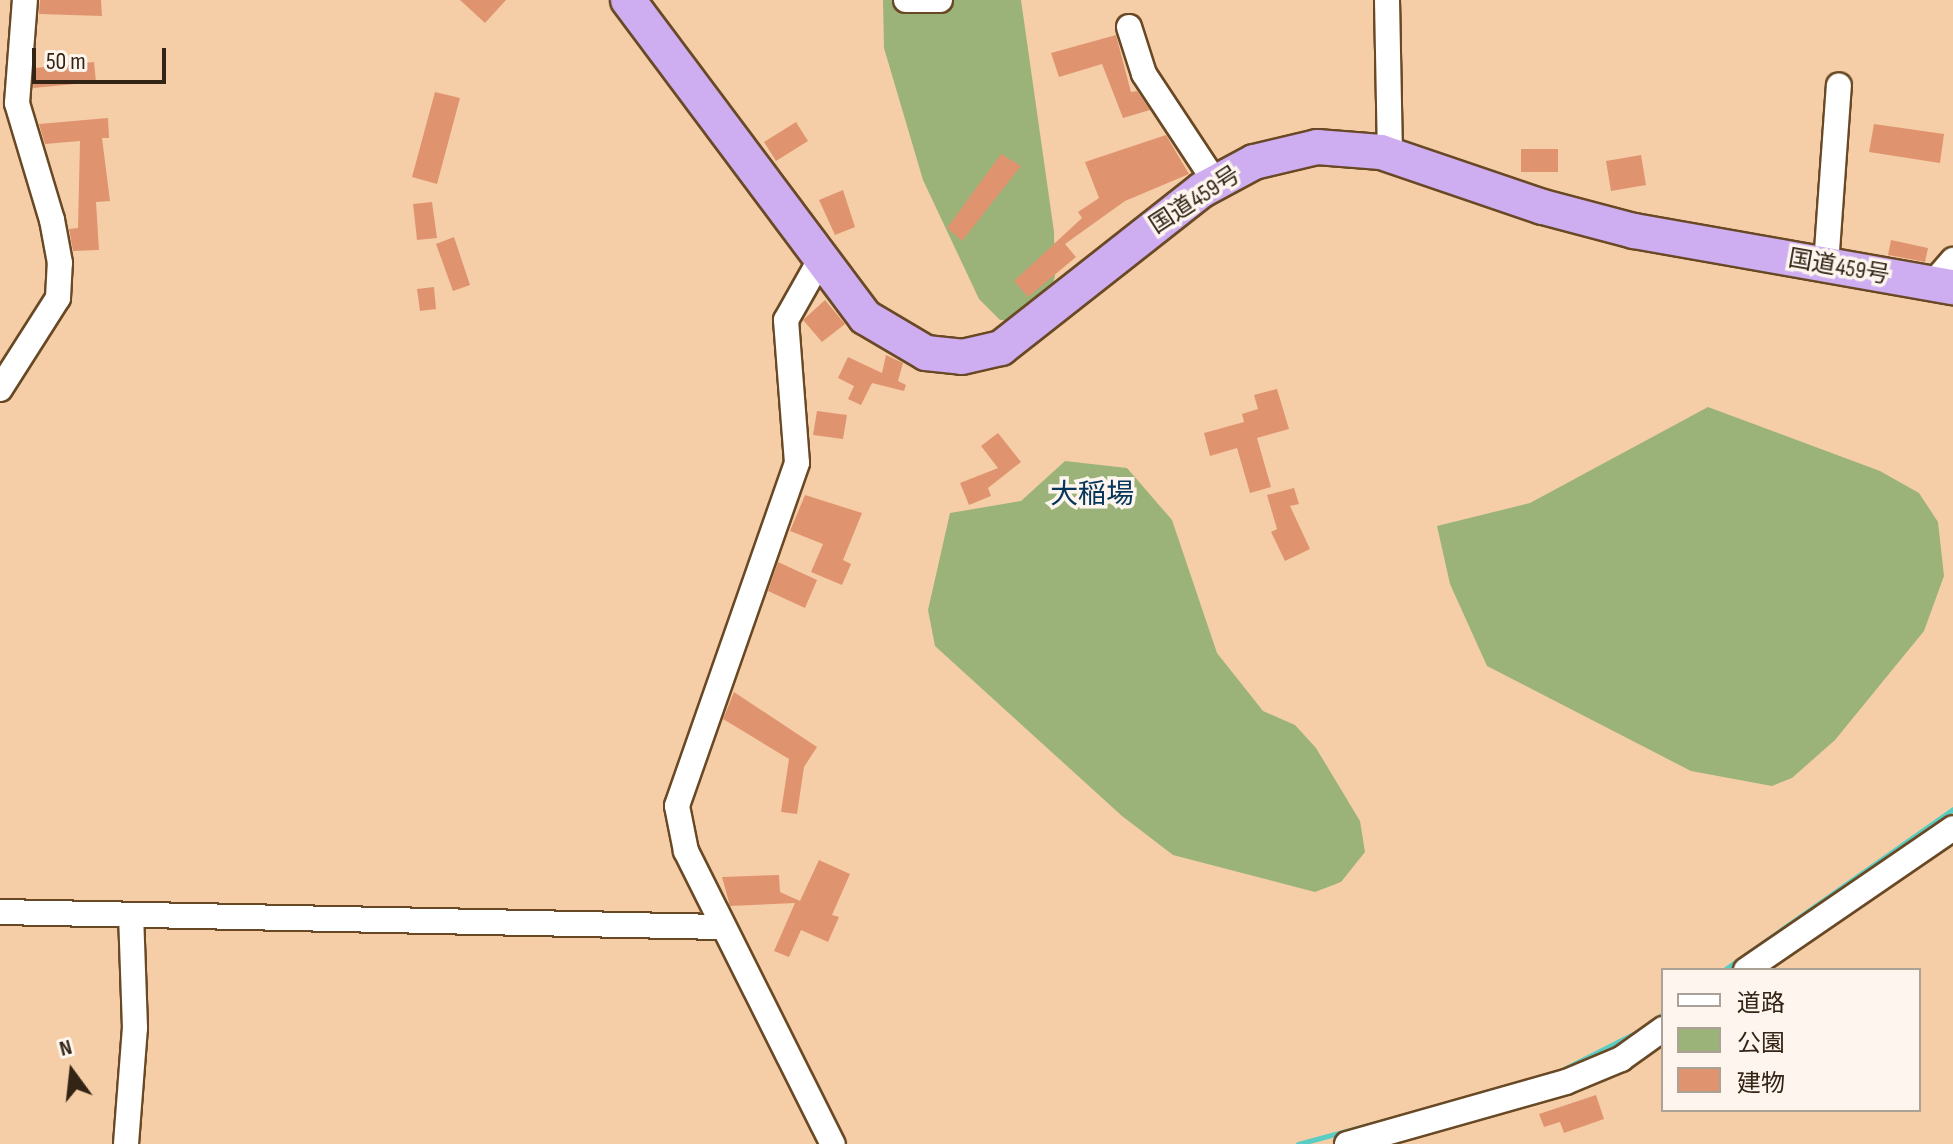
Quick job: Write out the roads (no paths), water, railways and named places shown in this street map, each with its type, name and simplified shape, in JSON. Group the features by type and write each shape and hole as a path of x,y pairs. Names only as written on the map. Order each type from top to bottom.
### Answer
{"highway":[{"name":"国道459号","path":"628,0 865,317 926,353 962,357 1001,348 1035,325 1129,243 1216,183 1254,162 1317,147 1390,155 1619,227 1826,265 1946,277"}],"street":[{"path":"0,389 58,298 60,263 52,220 17,103 25,0"},
{"path":"906,0 940,0"},
{"path":"1387,0 1390,155"},
{"path":"1129,27 1144,74 1216,183"},
{"path":"1826,265 1839,85"},
{"path":"820,260 786,320 797,463 677,806 686,851 833,1144"},
{"path":"1749,968 1953,828"},
{"path":"0,912 723,927"},
{"path":"126,1144 135,1028 131,915"},
{"path":"1350,1144 1566,1082 1621,1059 1661,1030"}],"waterway":[{"path":"1727,968 1953,809"},
{"path":"1652,1022 1661,1015"},
{"path":"1438,1106 1560,1071 1641,1030"},
{"path":"1298,1144 1428,1109"}],"district":[{"name":"大稲場","path":"1092,495"}]}
